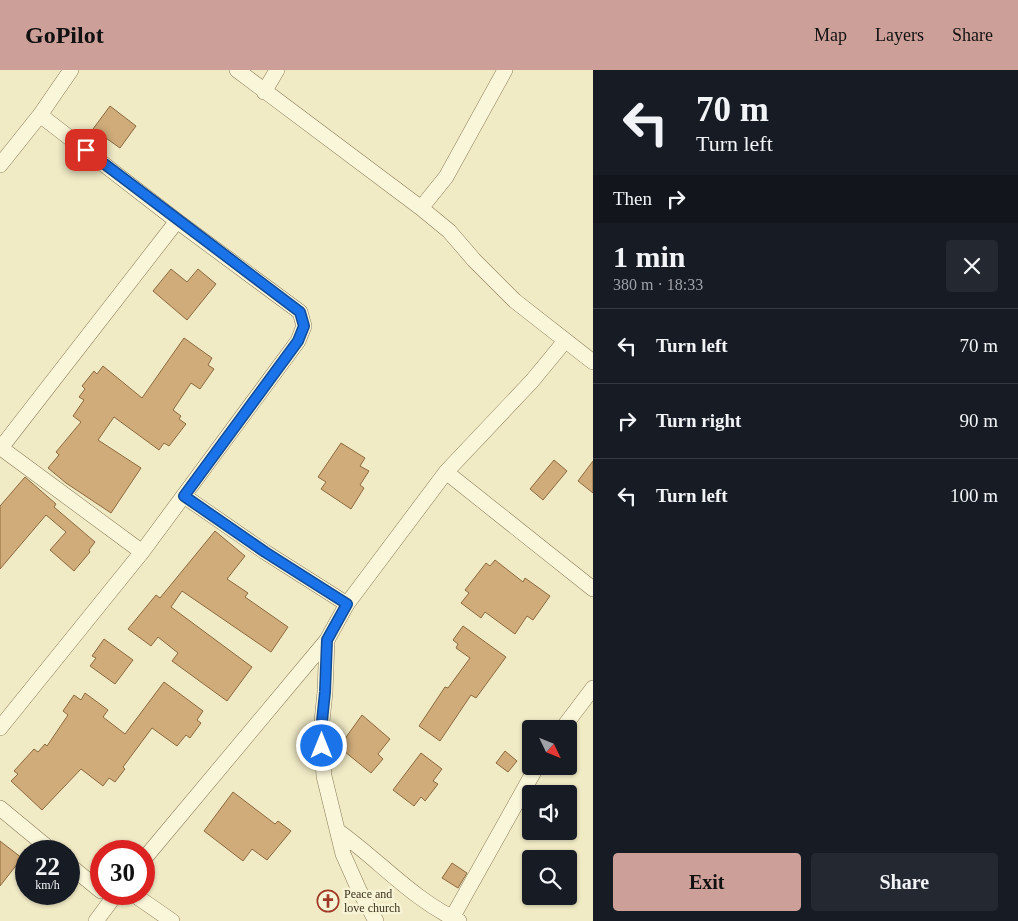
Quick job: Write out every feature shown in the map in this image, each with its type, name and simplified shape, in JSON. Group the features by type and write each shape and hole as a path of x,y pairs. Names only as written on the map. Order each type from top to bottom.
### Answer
{"street":[{"path":"0,165 40,115 71,70"},
{"path":"237,70 421,208 449,231 474,260 515,301 564,341 592,358"},
{"path":"264,92 277,70"},
{"path":"421,208 446,177 505,70"},
{"path":"0,728 142,552 298,341 304,326 300,312 40,115"},
{"path":"142,552 0,449 177,220"},
{"path":"155,846 327,640 347,604 446,472 532,381 564,341"},
{"path":"446,472 593,589"},
{"path":"184,496 265,552 347,604"},
{"path":"327,640 321,731 324,776 343,854 359,890 376,921"},
{"path":"569,720 593,688"},
{"path":"338,830 362,848 411,892 455,919 532,775"},
{"path":"0,808 39,840"},
{"path":"80,873 90,881"},
{"path":"96,921 103,905"},
{"path":"149,905 172,921"}],"building":[{"path":"110,106 136,126 120,148 93,129"},
{"path":"171,269 187,282 198,269 216,284 187,320 153,291"},
{"path":"184,338 212,358 208,365 214,369 200,389 191,383 173,410 181,416 179,419 186,424 169,446 164,443 159,450 114,417 98,440 141,468 111,513 66,483 48,468 59,455 56,452 81,422 73,416 84,400 79,397 85,389 82,386 94,371 97,374 103,366 142,398"},
{"path":"341,443 365,458 360,466 369,471 360,485 364,488 351,509 321,489 326,482 318,477"},
{"path":"554,460 567,471 543,500 530,489"},
{"path":"593,461 593,493 578,481"},
{"path":"25,477 56,504 54,507 95,542 89,550 90,552 74,571 50,550 66,532 46,515 0,569 0,506"},
{"path":"215,531 245,556 227,579 248,593 245,597 288,627 271,652 182,591 171,607 252,667 227,701 172,661 178,653 158,637 151,646 128,629 156,595 160,598"},
{"path":"495,560 523,582 525,578 550,596 533,620 527,616 515,634 485,612 481,618 461,603 469,593 465,590 486,563 490,566"},
{"path":"463,626 506,657 476,698 471,695 440,741 419,726 445,687 448,688 470,658 456,648 458,644 453,640"},
{"path":"104,639 133,660 115,684 90,666 96,658 92,656"},
{"path":"164,682 203,711 197,720 201,723 190,738 186,735 177,746 152,728 123,767 125,769 115,782 109,778 103,786 81,769 42,810 11,781 18,774 14,771 34,749 38,752 45,744 47,746 68,715 63,711 74,695 81,700 85,693 108,710 103,717 125,734"},
{"path":"362,715 390,739 378,754 383,759 371,773 339,747"},
{"path":"505,751 517,761 508,772 496,763"},
{"path":"421,753 442,769 433,781 438,784 425,801 421,797 414,806 393,790"},
{"path":"233,792 275,824 278,821 291,831 267,860 252,849 243,861 204,831"},
{"path":"0,841 15,853 15,867 0,886"},
{"path":"452,863 467,873 458,888 442,878"}],"place":[{"name":"Peace and love church","path":"328,901"}],"route":[{"path":"86,150 300,312 304,326 298,341 184,496 265,552 347,604 327,640 321,731 322,746"}]}
